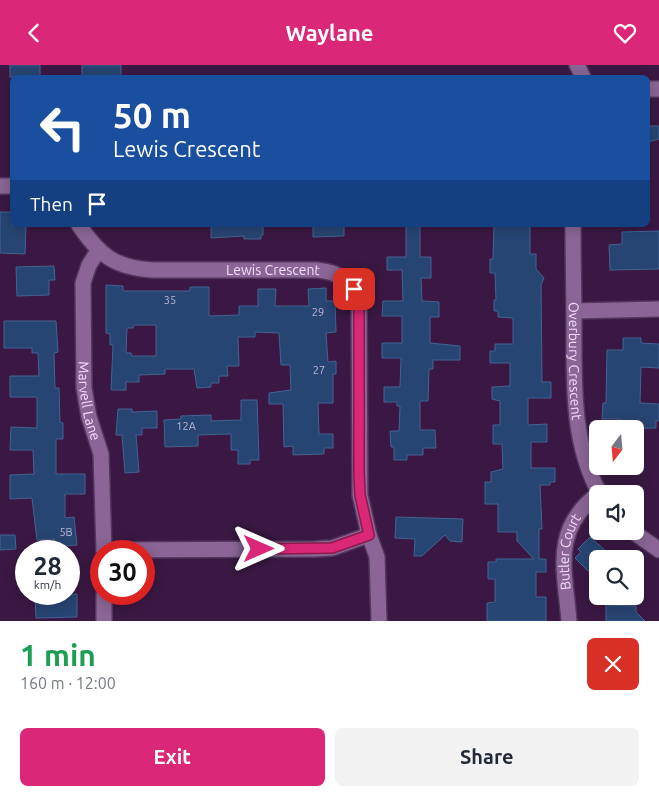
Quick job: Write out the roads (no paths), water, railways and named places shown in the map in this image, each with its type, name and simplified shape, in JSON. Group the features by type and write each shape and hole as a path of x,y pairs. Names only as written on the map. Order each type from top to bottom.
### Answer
{"street":[{"name":"Lewis Crescent","path":"80,227 98,251 114,261 140,269 317,270 339,274 348,281 354,289 359,307 360,495 379,568 379,621"},
{"name":"Overbury Crescent","path":"573,227 574,378 578,434 585,461 595,485"},
{"name":"Marvell Lane","path":"98,251 89,265 84,283 84,388 89,417 102,454 104,540"},
{"path":"574,311 659,309"},
{"name":"Butler Court","path":"569,621 564,553 567,532 577,513 589,503"},
{"path":"155,551 332,548 369,535"},
{"path":"644,539 659,550"},
{"path":"104,605 104,621"}]}
